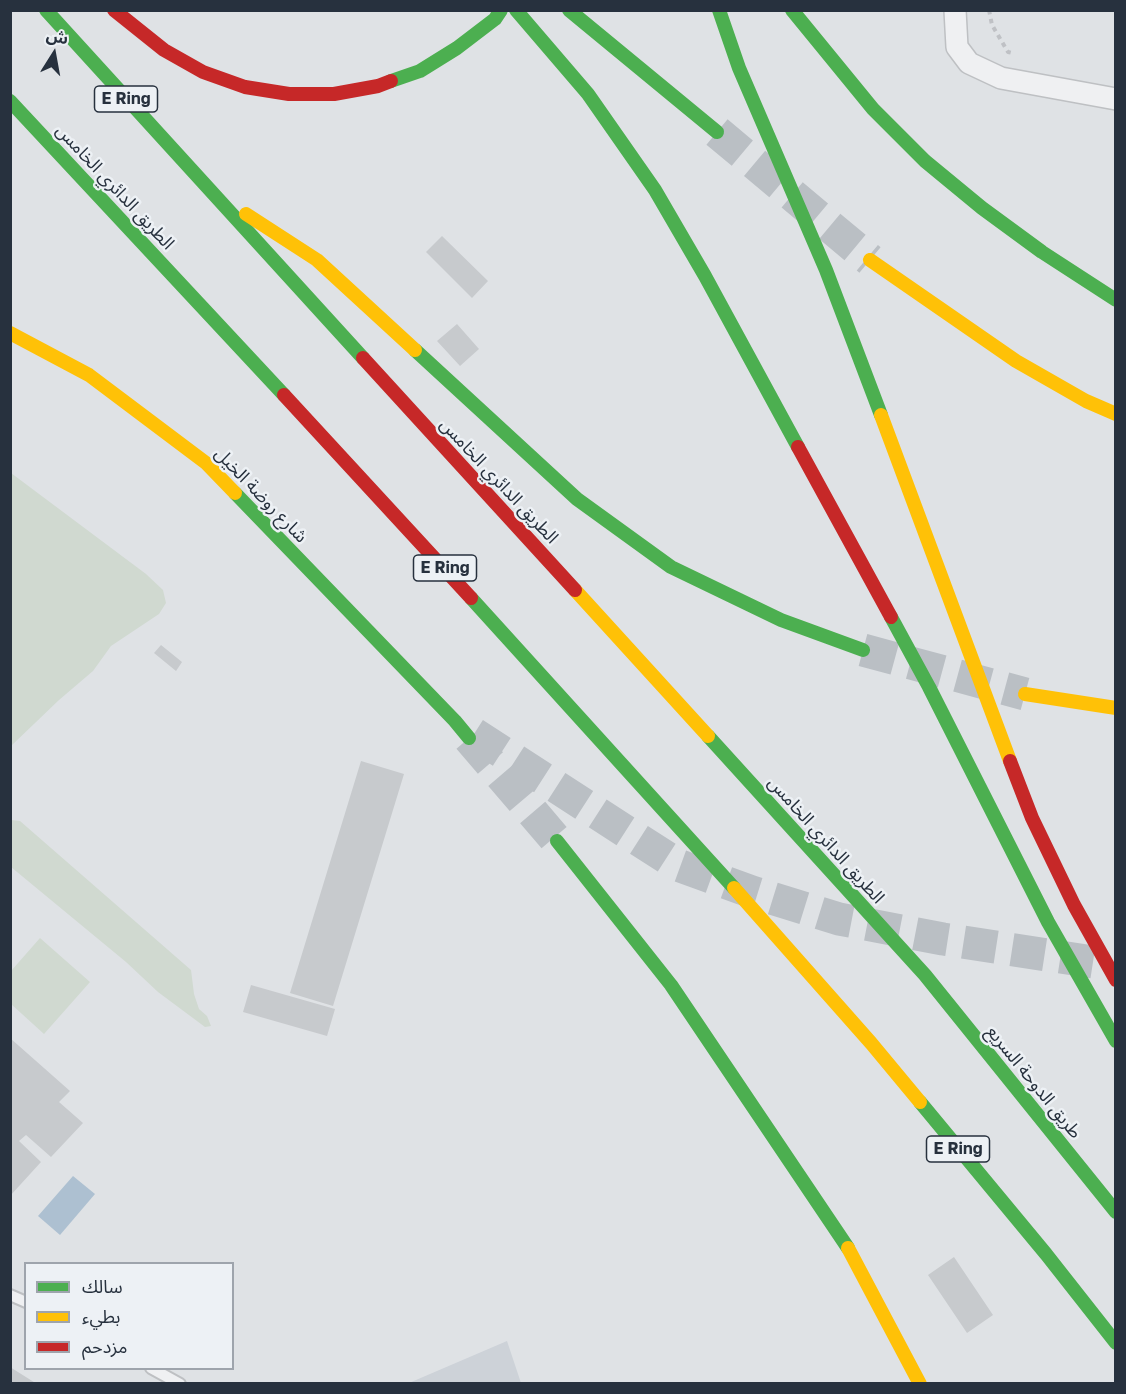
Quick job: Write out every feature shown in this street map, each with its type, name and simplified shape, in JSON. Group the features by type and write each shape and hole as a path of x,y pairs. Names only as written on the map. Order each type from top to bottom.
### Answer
{"main road":[{"name":"الطريق الدائري الخامس","path":"46,10 925,975"},
{"path":"114,10 164,50 203,72 245,87 289,94 334,94 378,86 399,79 420,71 457,48 498,15"},
{"path":"516,10 588,94 655,190 710,286 929,687 1048,922 1116,1041"},
{"path":"569,10 717,132"},
{"path":"719,10 740,68 830,281 1032,818 1074,905 1116,980"},
{"path":"792,10 873,109 925,160 982,208 1042,252 1116,300"},
{"name":"الطريق الدائري الخامس","path":"10,101 532,663 871,1043 1116,1343"},
{"path":"205,187 317,260 577,499 671,567 781,620 863,650"},
{"path":"870,260 1016,361 1116,414"},
{"name":"شارع روضة الخيل","path":"10,333 89,375 206,462 472,736"},
{"path":"1025,694 1116,708"},
{"path":"557,841 671,985 852,1254 920,1383"},
{"name":"طريق الدوحة السريع","path":"925,975 1116,1212"}],"street":[{"path":"955,10 957,47 969,63 1001,78 1116,99"}],"lane":[{"path":"10,1294 24,1301"},
{"path":"155,1370 180,1383"}],"path":[{"path":"989,10 992,25 1008,52 1017,54"}],"shaded area":[{"path":"11,473 146,574 163,590 166,603 159,614 111,646 93,671 11,746"},
{"path":"11,820 20,821 191,970 194,994 199,1009 207,1016 211,1026 205,1027 158,992 126,962 11,867"},
{"path":"40,938 90,982 44,1034 11,1004 11,971"},
{"path":"507,1341 521,1383 409,1383"}],"water":[{"path":"73,1176 95,1194 60,1235 38,1216"}],"building":[{"path":"442,236 488,281 472,298 426,252"},
{"path":"457,324 479,349 460,366 437,341"},
{"path":"161,645 182,662 176,671 154,653"},
{"path":"361,761 404,774 333,1006 290,993"},
{"path":"251,985 335,1009 327,1036 243,1012"},
{"path":"10,1038 70,1091 59,1102 83,1123 51,1157 26,1135 19,1141 41,1162 10,1196"},
{"path":"954,1257 993,1315 967,1333 928,1275"},
{"path":"10,1367 37,1384 10,1384"}],"tunnel":[{"path":"717,132 870,260"},
{"path":"863,650 1025,694"},
{"path":"474,734 678,865 752,892 839,919 943,939 1093,962"},
{"path":"469,738 557,841"}],"traffic: fast":[{"path":"46,10 363,358"},
{"path":"391,81 420,71 457,48 495,19 501,10"},
{"path":"516,10 588,94 655,190 705,276 798,447"},
{"path":"569,10 717,132"},
{"path":"719,10 739,68 826,270 881,415"},
{"path":"792,10 873,109 925,161 982,208 1042,252 1116,300"},
{"path":"10,101 284,395"},
{"path":"415,350 577,499 671,567 781,620 863,650"},
{"path":"235,493 455,721"},
{"path":"471,598 734,888"},
{"path":"891,617 1048,922 1116,1041"},
{"path":"455,721 469,738"},
{"path":"708,736 925,975 1116,1212"},
{"path":"557,841 671,985 848,1248"},
{"path":"920,1102 1046,1254 1116,1343"}],"traffic: slow":[{"path":"246,214 317,260 415,350"},
{"path":"870,260 1016,361 1086,401 1116,414"},
{"path":"10,333 89,375 206,463 235,493"},
{"path":"881,415 1010,761"},
{"path":"575,590 708,736"},
{"path":"1025,694 1116,708"},
{"path":"734,888 920,1102"},
{"path":"848,1248 920,1384"}],"traffic: jam":[{"path":"114,10 164,50 203,72 245,87 289,94 334,94 378,86 391,81"},
{"path":"363,358 575,590"},
{"path":"284,395 471,598"},
{"path":"798,447 891,617"},
{"path":"1010,761 1032,818 1074,905 1116,980"}]}
